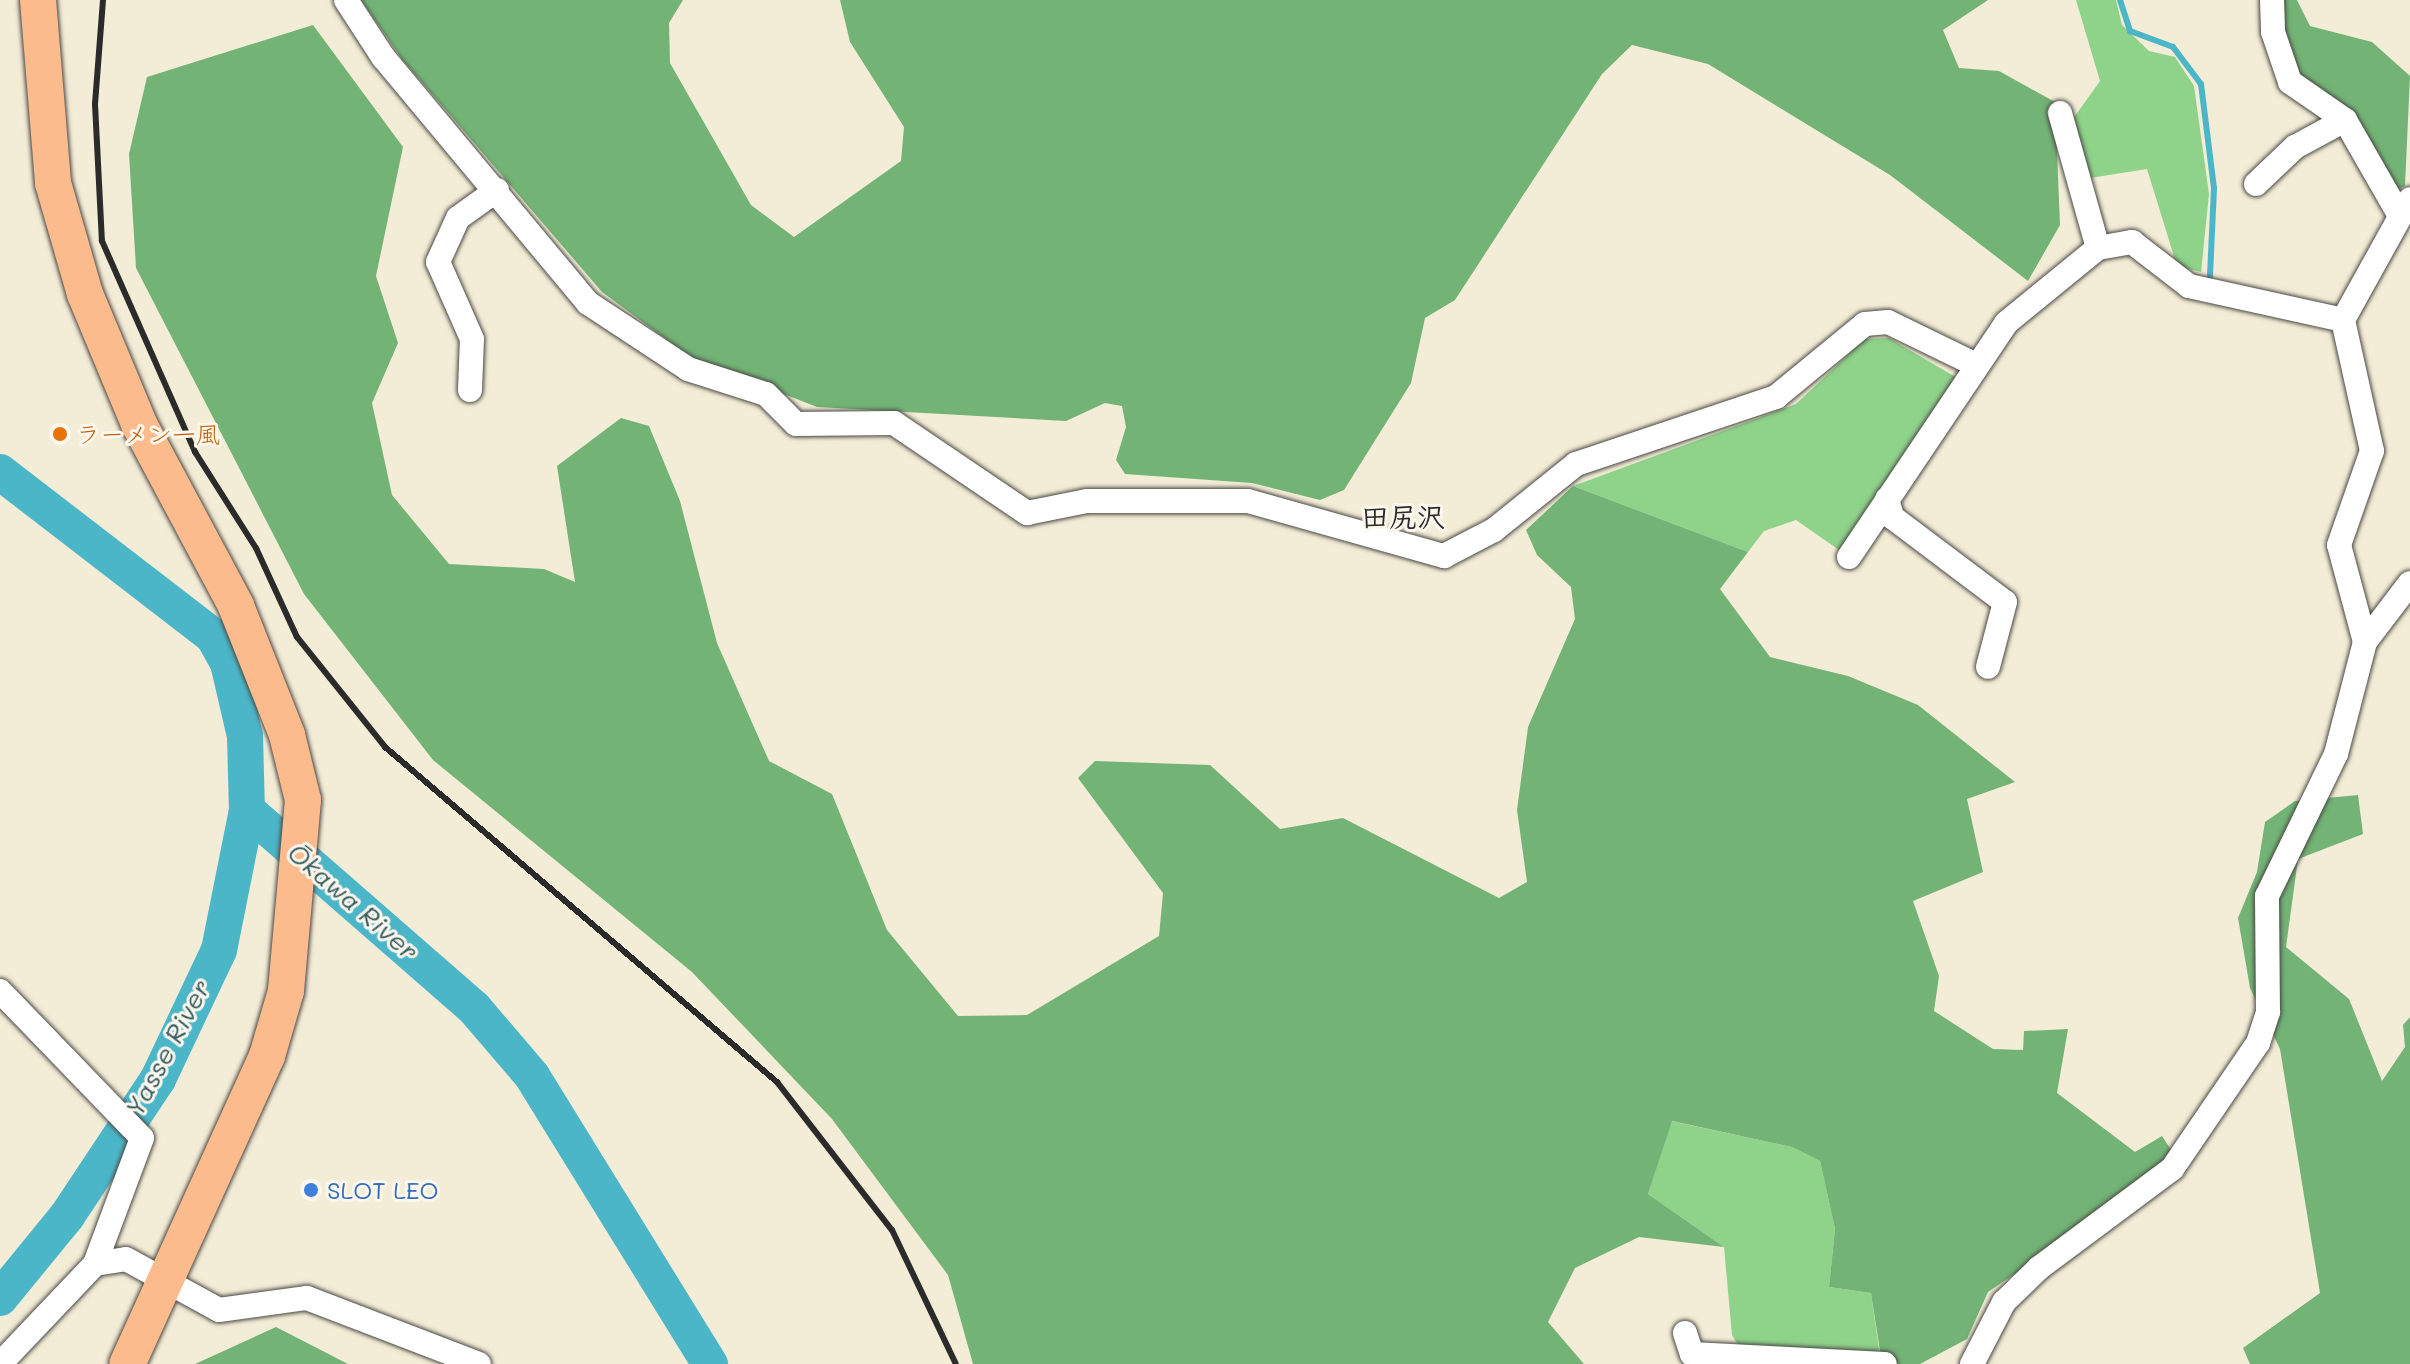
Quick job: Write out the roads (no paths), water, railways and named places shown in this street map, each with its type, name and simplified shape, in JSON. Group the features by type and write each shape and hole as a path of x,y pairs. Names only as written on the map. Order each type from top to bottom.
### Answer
{"highway":[{"path":"38,0 53,183 85,294 139,424 236,606 287,735 303,800 286,991 267,1056 127,1364"}],"street":[{"path":"346,0 383,57 497,190 588,303 688,369 766,394 796,424 894,423 1027,513 1087,501 1248,501 1444,556 1494,530 1576,464 1776,397 1865,324 1888,322 1974,364"},
{"path":"2272,0 2273,32 2290,82 2345,120 2403,220 2343,320 2372,451 2339,545 2365,642"},
{"path":"2060,113 2098,248"},
{"path":"2256,184 2295,147 2345,120"},
{"path":"470,390 472,339 438,262 458,218 497,190"},
{"path":"1849,557 1974,364 2006,323 2098,248 2132,242 2189,286 2343,320"},
{"path":"1887,499 1892,517 2005,602 1988,667"},
{"path":"1972,1364 2004,1302 2039,1268 2172,1169 2258,1043 2268,1012 2267,896 2336,754 2365,642 2410,583"},
{"path":"0,991 131,1131 142,1138 95,1264 0,1364"},
{"path":"95,1264 126,1259 219,1310 307,1298 479,1364"},
{"path":"1685,1333 1692,1354 1885,1364"}],"waterway":[{"path":"2120,0 2130,31 2173,47 2201,84 2214,188 2210,276"},
{"name":"Yasse River","path":"0,472 213,636 228,663 245,736 247,810 219,950 158,1079 67,1216 0,1298"},
{"name":"Ōkawa River","path":"247,810 474,1008 532,1076 710,1364"}],"railway":[{"path":"103,0 95,104 102,241 195,452 256,548 297,637 385,747 777,1082 892,1230 956,1364"}],"place":[{"name":"ラーメン一風","path":"60,434"},
{"name":"SLOT LEO","path":"311,1190"}],"district":[{"name":"田尻沢","path":"1403,516"}]}
